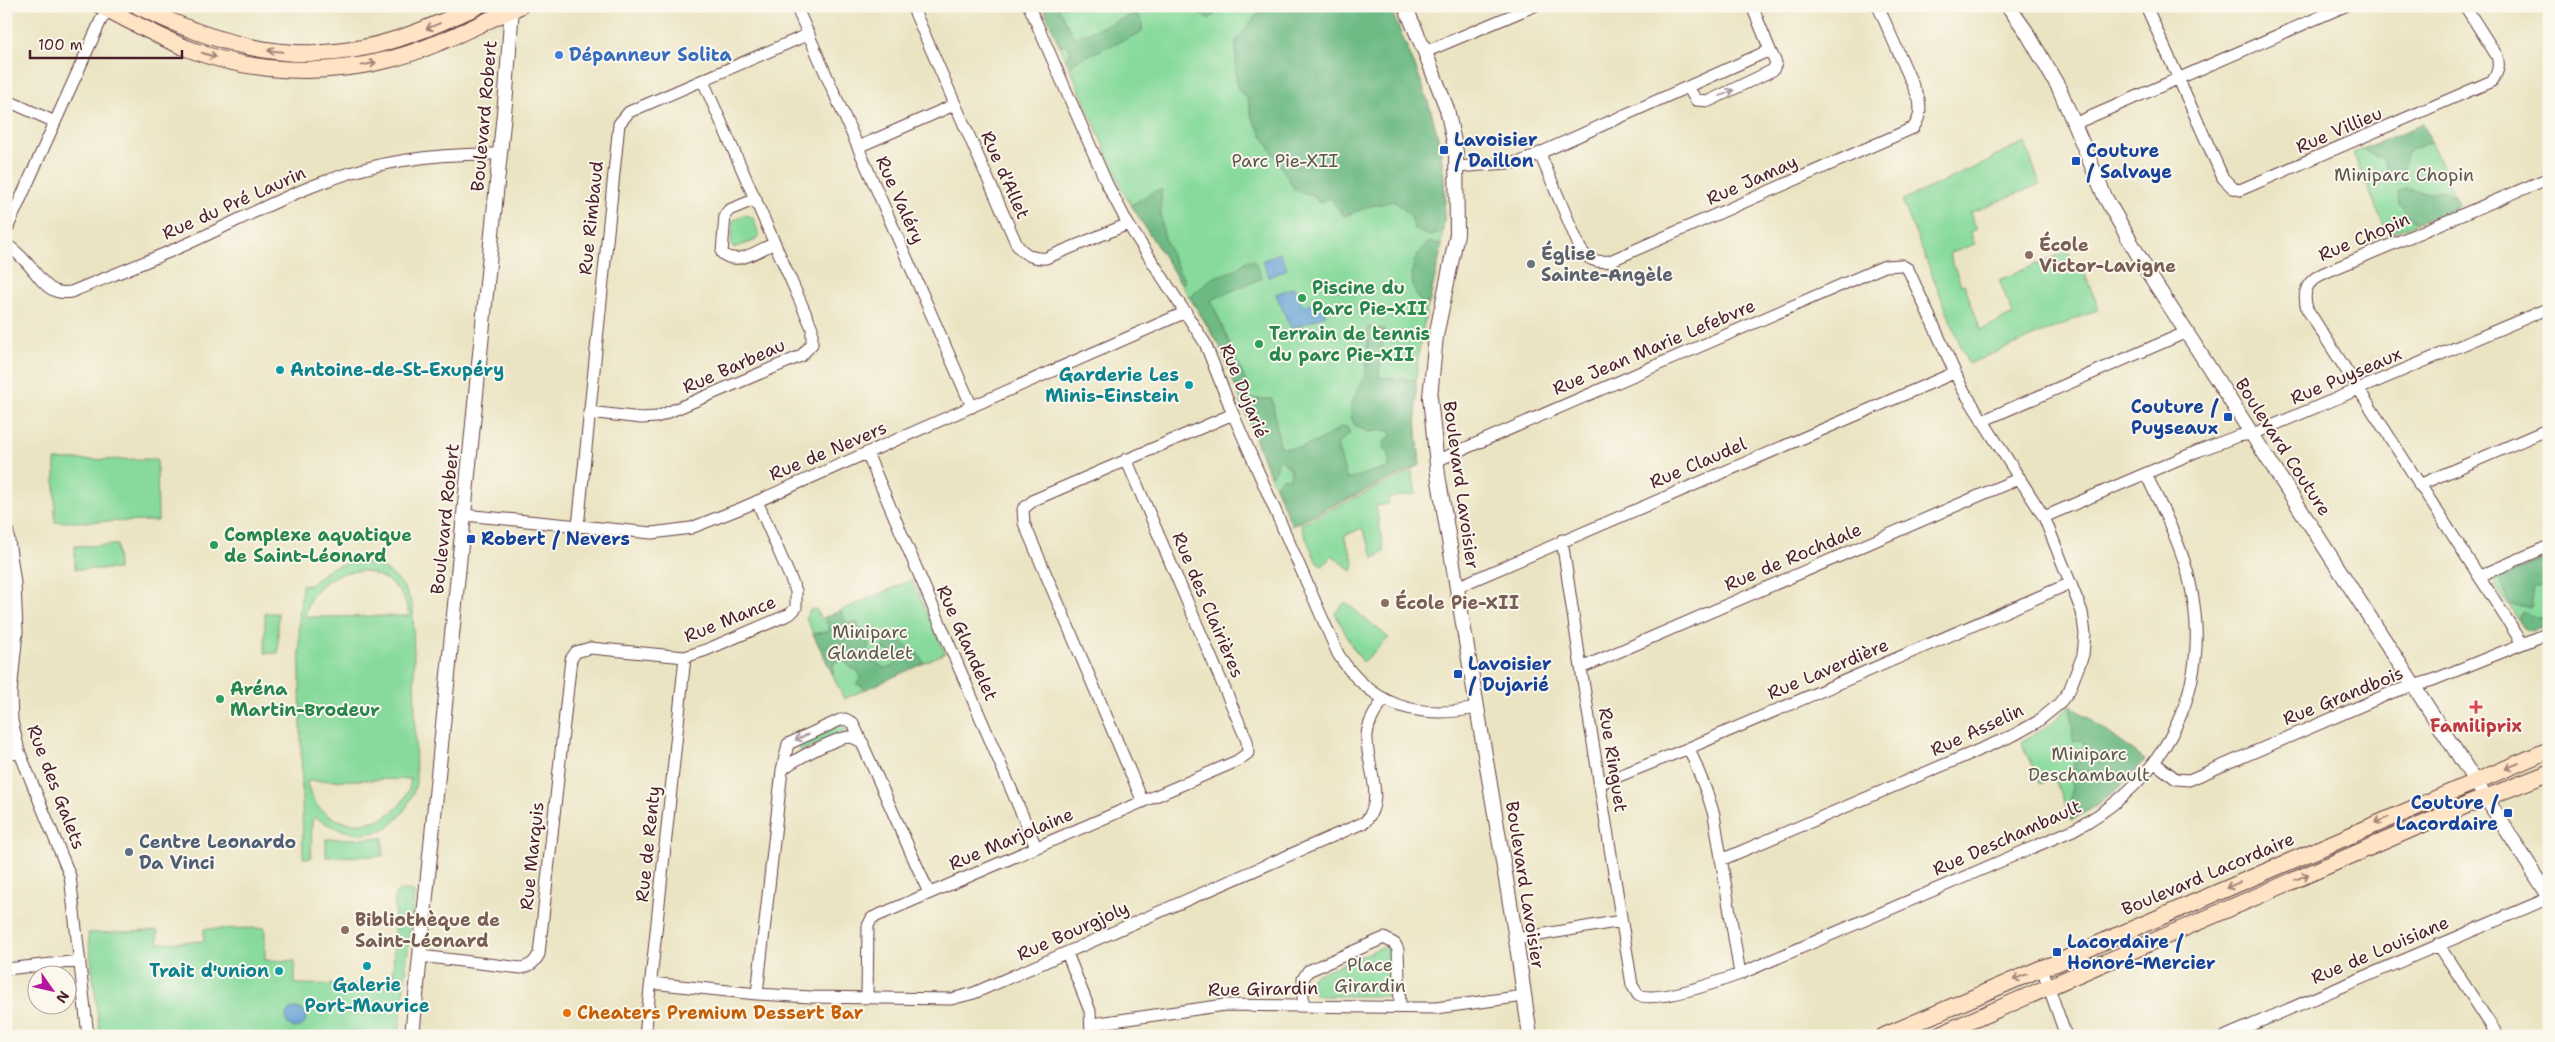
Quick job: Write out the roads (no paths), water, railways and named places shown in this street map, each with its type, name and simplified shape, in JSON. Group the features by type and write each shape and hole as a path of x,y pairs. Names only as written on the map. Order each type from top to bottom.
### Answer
{"main road":[{"path":"138,6 195,33 222,42 268,51 316,53 345,51 394,40 428,28 478,6"},
{"path":"106,7 154,33 206,55 256,66 292,70 326,70 387,60 421,49 514,7"},
{"name":"Boulevard Lacordaire","path":"1884,1036 2042,968 2057,964 2107,940 2475,780 2549,750"},
{"path":"1938,1035 2486,798 2549,773"}],"street":[{"name":"Rue Valéry","path":"796,6 972,407"},
{"name":"Rue d'Allet","path":"912,6 1017,245 1022,252 1037,259 1046,258 1128,224"},
{"name":"Rue Dujarié","path":"1030,6 1107,184 1128,224 1186,312 1214,361 1233,414 1338,654 1356,679 1383,700 1418,711 1437,713 1476,708"},
{"name":"Boulevard Lavoisier","path":"1404,6 1425,52 1446,110 1457,167 1457,234 1436,336 1430,381 1430,397 1436,461 1516,939 1530,1036"},
{"path":"1425,52 1521,9 1534,6"},
{"path":"1688,87 1696,100 1709,101 1773,70 1776,63 1752,6"},
{"name":"Rue Jamay","path":"1540,154 1580,248 1591,260 1600,263 1610,261 1912,128 1919,120 1919,99 1878,6"},
{"name":"Boulevard Couture","path":"2008,6 2039,53 2058,88 2105,196 2145,266 2549,897"},
{"path":"2146,6 2178,78"},
{"path":"2074,124 2345,6"},
{"name":"Rue Villieu","path":"2178,78 2223,178 2233,188 2248,188 2492,81 2500,64 2497,56 2465,6"},
{"path":"6,231 106,7"},
{"name":"Boulevard Robert","path":"412,1036 514,7"},
{"name":"Rue Rimbaud","path":"578,527 619,124 629,112 809,34"},
{"path":"1457,167 1520,162 1770,50"},
{"name":"Rue Barbeau","path":"589,412 641,418 657,417 801,356 812,344 812,328 703,81"},
{"path":"6,100 55,122"},
{"path":"858,147 954,104"},
{"name":"Rue du Pré Laurin","path":"6,244 26,262 49,289 62,294 187,244 329,180 379,165 412,158 450,154 500,154"},
{"name":"Rue Chopin","path":"2358,390 2307,309 2304,298 2306,286 2324,273 2549,178"},
{"path":"756,199 729,210 725,215 721,246 722,253 728,258 736,260 775,243"},
{"name":"Rue Asselin","path":"1720,860 2014,734 2037,722 2058,705 2069,690 2083,655 2085,634 2082,612 2044,517 1982,421 1954,373 1912,275 1901,265 1885,266"},
{"name":"Rue Jean Marie Lefebvre","path":"1436,461 1885,266"},
{"name":"Rue Puyseaux","path":"2044,517 2238,436 2253,434 2549,308"},
{"name":"Rue de Nevers","path":"464,516 633,533 674,532 708,522 757,501 1186,312"},
{"path":"1982,421 2187,332"},
{"name":"Rue Claudel","path":"1457,587 1562,540 1954,373"},
{"path":"2358,390 2522,643"},
{"path":"1143,802 1024,523 1023,509 1034,500 1233,414"},
{"path":"2420,485 2549,428"},
{"name":"Rue Glandelet","path":"867,453 1036,847"},
{"name":"Rue des Clairières","path":"1126,459 1247,741 1248,753 1237,761"},
{"name":"Rue Deschambault","path":"1632,984 1638,995 1652,997 1688,990 1740,974 2077,828 2100,815 2124,796 2156,763 2170,739 2186,702 2196,654 2193,596 2186,566 2146,474"},
{"name":"Rue de Rochdale","path":"1580,668 2020,478"},
{"name":"Rue Mance","path":"590,648 685,657 782,618 796,608 796,591 757,501"},
{"name":"Rue des Galets","path":"6,520 14,574 10,660 11,715 19,751 69,869 88,1036"},
{"name":"Rue Ringuet","path":"1562,540 1580,668 1632,984"},
{"path":"2480,576 2549,546"},
{"name":"Rue Laverdière","path":"1599,784 1689,748 2071,583"},
{"name":"Rue Grandbois","path":"2156,763 2176,779 2189,780 2394,692 2414,686 2549,633"},
{"name":"Rue Marquis","path":"420,956 522,968 528,967 540,954 570,666 576,652 590,648"},
{"name":"Rue de Renty","path":"645,1036 685,657"},
{"name":"Rue Bourgjoly","path":"651,983 757,994 811,997 867,996 951,999 964,997 1365,822 1371,816 1376,799 1368,730 1383,700"},
{"path":"757,994 782,770 788,744 840,720 845,719 853,723 929,893"},
{"path":"782,770 796,758 844,738 854,738 863,743"},
{"path":"1689,748 1711,804 1740,974"},
{"path":"6,756 19,751"},
{"name":"Rue Marjolaine","path":"867,996 869,921 929,893 1237,761"},
{"name":"Rue de Louisiane","path":"2226,1036 2549,897"},
{"path":"1516,939 1621,921"},
{"path":"1303,1005 1303,979 1308,971 1384,938 1395,944 1398,950 1400,1007"},
{"path":"2438,944 2498,1036"},
{"path":"1067,953 1090,1011 1091,1036"},
{"path":"6,969 80,961"},
{"path":"2042,968 2066,1036"},
{"name":"Rue Girardin","path":"1092,1024 1225,1005 1442,1007 1524,996"}],"water":[{"path":"1280,253 1287,269 1269,277 1262,261"},
{"path":"1294,287 1303,306 1319,299 1326,315 1291,329 1276,294"},
{"path":"296,1008 303,1011 306,1018 303,1025 296,1028 289,1025 286,1018 289,1011"}],"place":[{"name":"Dépanneur Solita","path":"559,55"},
{"name":"Lavoisier / Daillon","path":"1444,150"},
{"name":"Couture / Salvaye","path":"2076,161"},
{"name":"École Victor-Lavigne","path":"2029,255"},
{"name":"Église Sainte-Angèle","path":"1531,264"},
{"name":"Piscine du Parc Pie-XII","path":"1302,298"},
{"name":"Terrain de tennis du parc Pie-XII","path":"1259,344"},
{"name":"Antoine-de-St-Exupéry","path":"280,370"},
{"name":"Garderie Les Minis-Einstein","path":"1189,385"},
{"name":"Couture / Puyseaux","path":"2228,417"},
{"name":"Robert / Nevers","path":"471,539"},
{"name":"Complexe aquatique de Saint-Léonard","path":"214,545"},
{"name":"École Pie-XII","path":"1385,603"},
{"name":"Lavoisier / Dujarié","path":"1458,674"},
{"name":"Aréna Martin-Brodeur","path":"220,699"},
{"name":"Familiprix","path":"2476,707"},
{"name":"Couture / Lacordaire","path":"2508,813"},
{"name":"Centre Leonardo Da Vinci","path":"129,852"},
{"name":"Bibliothèque de Saint-Léonard","path":"345,930"},
{"name":"Lacordaire / Honoré-Mercier","path":"2057,952"},
{"name":"Galerie Port-Maurice","path":"367,966"},
{"name":"Trait d'union","path":"279,971"},
{"name":"Cheaters Premium Dessert Bar","path":"567,1013"}],"park label":[{"name":"Parc Pie-XII","path":"1285,161"},
{"name":"Miniparc Chopin","path":"2404,175"},
{"name":"Miniparc Glandelet","path":"870,642"},
{"name":"Miniparc Deschambault","path":"2089,764"},
{"name":"Place Girardin","path":"1370,975"}]}
